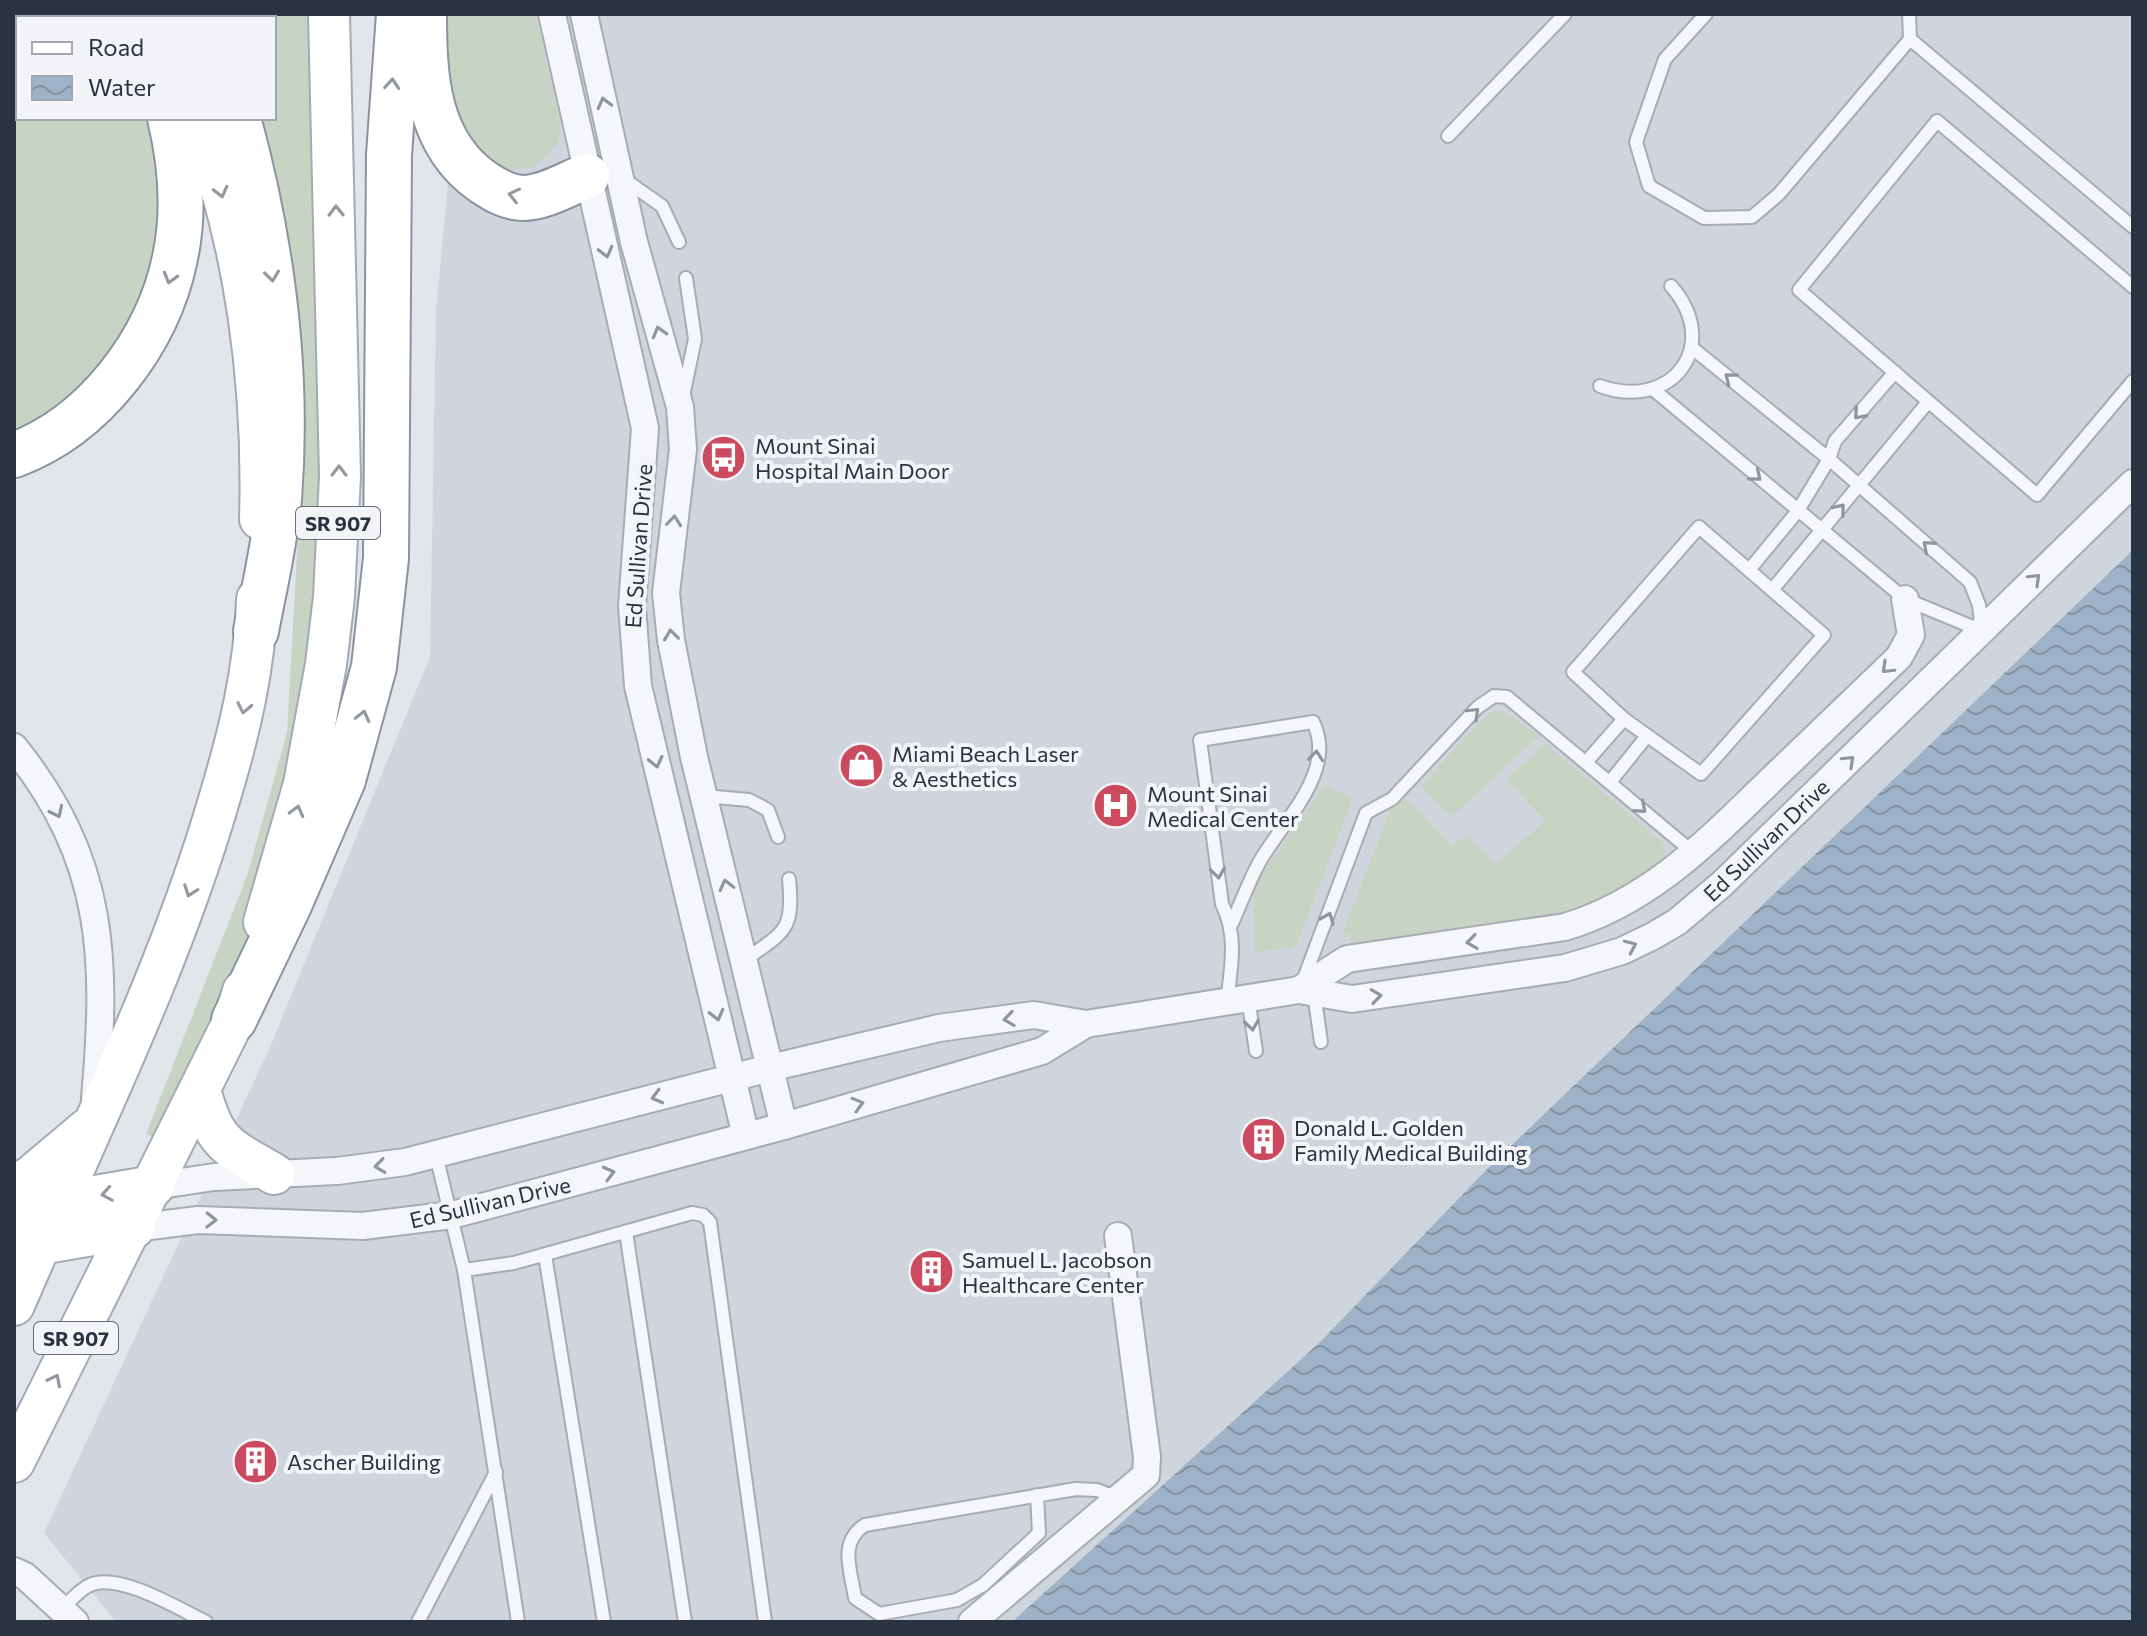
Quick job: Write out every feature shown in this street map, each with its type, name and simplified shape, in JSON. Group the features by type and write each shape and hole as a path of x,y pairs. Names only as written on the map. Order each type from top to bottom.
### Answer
{"highway":[{"path":"234,1020 343,780 374,667 386,558 389,170 391,92 399,14"},
{"path":"424,14 428,90 434,115 442,137 472,174 512,197 526,198 604,177"},
{"path":"14,455 61,430 88,410 133,356 153,322 176,257 180,222 182,189 170,120"},
{"path":"238,120 266,235 281,391 278,501 256,631"}],"main road":[{"name":"SR 907","path":"14,1462 134,1228 234,1020 304,784 326,664 334,597 340,476 329,14"},
{"name":"SR 907","path":"14,1305 28,1246 61,1202 165,957 197,873 240,727 256,631 260,504 250,341 235,249 214,167 198,120"},
{"path":"200,1090 209,1121 221,1140 274,1174"},
{"path":"14,1186 41,1169 93,1124"},
{"path":"14,1210 154,1186"},
{"path":"28,1246 134,1228"}],"street":[{"name":"Ed Sullivan Drive","path":"552,14 604,177 634,242 680,407 683,449 666,593 678,678 784,1126"},
{"name":"Ed Sullivan Drive","path":"584,14 604,177 645,428 633,562 632,640 638,686 746,1136"},
{"name":"Ed Sullivan Drive","path":"154,1186 214,1177 348,1170 436,1155 733,1077 939,1028 1034,1015 1086,1024 1306,992 1352,999 1544,971 1594,960 1653,936 1699,904 2133,483"},
{"name":"Ed Sullivan Drive","path":"1306,992 1347,959 1565,927 1616,908 1645,892 1695,854 1899,657 1911,635 1905,599"},
{"path":"14,747 55,808 71,841 93,905 102,967 103,1001 93,1124"},
{"path":"1695,854 1721,863 1745,862"},
{"path":"1515,936 1544,971"},
{"name":"Ed Sullivan Drive","path":"134,1228 198,1220 363,1226 452,1215 784,1126 1042,1051 1086,1024"},
{"path":"972,1622 1146,1475 1147,1457 1118,1236"},
{"path":"14,1571 68,1616"}],"lane":[{"path":"1448,136 1565,14"},
{"path":"1706,14 1665,59 1636,142 1649,186 1704,218 1752,217 1779,194 1910,39 1909,14"},
{"path":"1910,39 2133,227"},
{"path":"2133,287 1937,121 1799,290 2037,495 2133,381"},
{"path":"604,177 662,206 679,242"},
{"path":"680,407 695,339 686,278"},
{"path":"1600,386 1620,393 1639,394 1654,390 1676,376 1691,347 1692,320 1685,301 1671,286"},
{"path":"1654,390 1905,599 1982,631 1979,605 1970,582 1829,459 1691,347"},
{"path":"1749,570 1797,512 1829,459 1835,441 1895,372"},
{"path":"1772,590 1928,402"},
{"path":"1699,527 1749,570 1824,635 1701,774 1624,719 1573,672 1699,527"},
{"path":"1321,1042 1306,992 1366,813 1392,799 1478,707 1494,696 1507,697 1695,854"},
{"path":"1587,761 1624,719"},
{"path":"1232,923 1261,861 1312,783 1319,733 1313,722 1200,740 1222,904 1232,923 1237,1000 1256,1051"},
{"path":"1610,782 1647,736"},
{"path":"704,796 749,800 768,810 778,837"},
{"path":"745,960 782,932 792,912 789,879"},
{"path":"436,1155 464,1270 518,1622"},
{"path":"464,1270 545,1255 692,1213 703,1215 710,1222 765,1622"},
{"path":"626,1232 685,1622"},
{"path":"545,1255 604,1622"},
{"path":"418,1622 496,1472"},
{"path":"1037,1495 1039,1533 983,1585 957,1600 877,1618 855,1598 847,1545 853,1533 865,1525 1037,1495 1076,1489 1097,1490 1121,1499"},
{"path":"68,1616 90,1585 114,1583 136,1589 206,1622"}],"shaded area":[{"name":"Mount Sinai Medical Center","path":"464,14 2133,14 2133,550 1493,1163 1319,1343 1012,1622 116,1622 44,1533 270,1047 430,657 436,310"}],"green space":[{"path":"14,14 122,14 16,16 16,120 155,120 162,231 144,303 124,339 74,398 14,435"},
{"path":"320,14 327,594 260,903 228,986 156,1138 146,1134 248,873 287,732 300,500 254,120 276,120 276,16 220,16"},
{"path":"438,14 536,14 562,131 558,143 533,168 495,170 445,112"},
{"path":"1494,711 1504,711 1539,736 1451,817 1421,786 1481,720"},
{"path":"1545,743 1663,843 1667,858 1663,867 1566,916 1352,947 1350,935 1342,934 1391,808 1407,799 1452,847 1467,834 1496,864 1545,821 1506,779"},
{"path":"1325,784 1353,798 1297,944 1292,948 1255,952 1253,896 1259,878"}],"water":[{"path":"2133,550 2133,1622 1012,1622 1319,1343 1493,1163"}],"place":[{"name":"Mount Sinai Hospital Main Door","path":"724,458"},
{"name":"Miami Beach Laser & Aesthetics","path":"861,766"},
{"name":"Mount Sinai Medical Center","path":"1116,806"},
{"name":"Donald L. Golden Family Medical Building","path":"1263,1140"},
{"name":"Samuel L. Jacobson Healthcare Center","path":"931,1272"},
{"name":"Ascher Building","path":"256,1461"}]}
